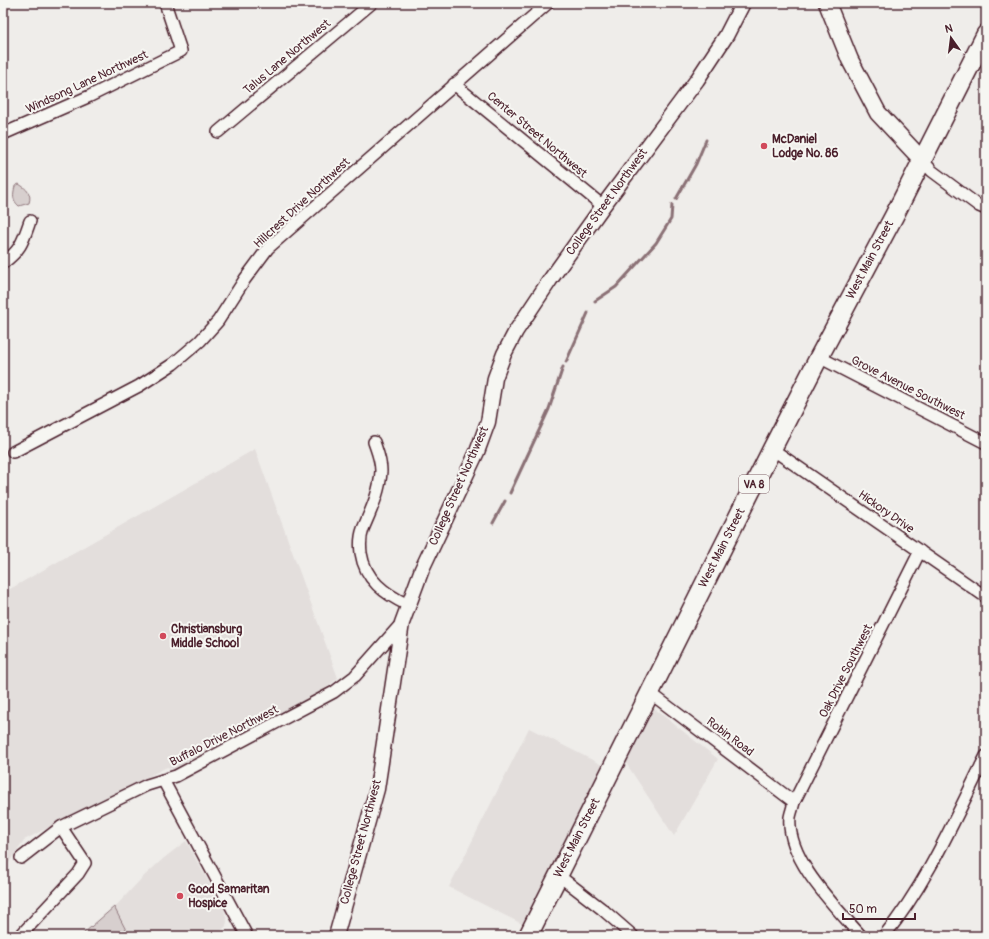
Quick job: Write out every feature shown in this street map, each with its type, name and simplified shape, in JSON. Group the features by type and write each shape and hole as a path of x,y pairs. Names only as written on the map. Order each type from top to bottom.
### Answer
{"main road":[{"path":"827,3 850,60 878,113 922,160"},
{"name":"West Main Street","path":"528,936 772,449 894,216 986,34"}],"street":[{"name":"Windsong Lane Northwest","path":"3,134 90,96 180,51 165,3"},
{"name":"Talus Lane Northwest","path":"218,132 372,3"},
{"name":"Hillcrest Drive Northwest","path":"13,452 139,386 173,364 200,341 218,320 245,279 268,248 548,3"},
{"name":"College Street Northwest","path":"336,936 377,789 402,623 422,569 477,452 488,422 495,378 504,354 516,331 603,206 697,80 726,36 743,3"},
{"name":"Center Street Northwest","path":"454,84 603,206"},
{"path":"922,160 932,171 979,206 986,209"},
{"path":"3,263 14,255 24,240 30,221"},
{"name":"Grove Avenue Southwest","path":"819,357 986,443"},
{"path":"374,442 380,457 381,471 375,500 369,517 362,530 359,543 361,556 370,579 393,598 408,605"},
{"name":"Hickory Drive","path":"772,449 986,597"},
{"name":"Oak Drive Southwest","path":"861,936 815,881 802,863 793,841 790,818 794,802 920,551"},
{"name":"Buffalo Drive Northwest","path":"21,858 61,827 147,785 176,776 334,692 355,676 402,623"},
{"name":"Robin Road","path":"649,692 794,802"},
{"path":"884,936 924,878 986,756"},
{"path":"163,780 247,936"},
{"path":"20,936 78,874 85,863 61,827"},
{"path":"558,875 602,909 633,936"}],"shaded area":[{"path":"19,184 29,194 30,200 29,203 19,206 15,202 14,195 15,186"},
{"name":"Christiansburg Middle School","path":"255,449 338,678 321,692 185,765 175,770 167,767 24,840 6,867 3,869 3,593"},
{"path":"651,706 718,759 674,836 624,760"},
{"path":"529,728 604,766 524,925 449,887"},
{"path":"186,841 224,910 227,921 226,926 212,936 129,936 114,908 143,877"},
{"path":"114,907 129,936 81,936 84,933"}],"waterway":[{"path":"676,199 696,164 706,140"},
{"path":"595,301 616,287 656,243 671,219 672,205"},
{"path":"566,362 588,313"},
{"path":"510,493 549,409 563,367"},
{"path":"493,523 505,501"}],"place":[{"name":"McDaniel Lodge No. 86","path":"764,146"},
{"name":"Christiansburg Middle School","path":"163,636"},
{"name":"Good Samaritan Hospice","path":"180,896"}]}
